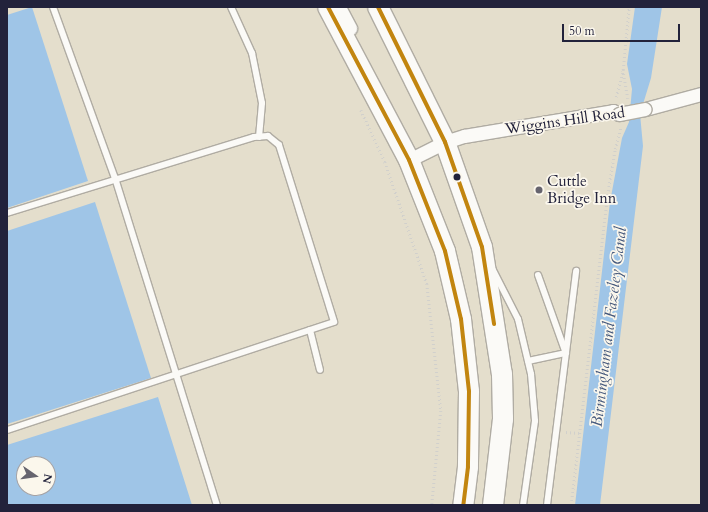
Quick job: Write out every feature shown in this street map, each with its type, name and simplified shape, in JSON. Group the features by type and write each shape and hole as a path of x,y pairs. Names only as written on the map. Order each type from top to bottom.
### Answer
{"main road":[{"path":"328,7 410,160 445,251 461,319 469,391 468,467 463,505"},
{"path":"378,7 445,142 482,247 502,374 503,419 493,505"}],"street":[{"path":"340,7 350,29 358,62"},
{"name":"Wiggins Hill Road","path":"410,160 445,142 645,109 701,94"}],"lane":[{"path":"53,7 115,178 217,505"},
{"path":"231,7 252,53 262,103 259,137"},
{"path":"7,214 115,178 259,137 268,136 279,145 334,322 7,430"},
{"path":"482,247 518,319 528,361 535,421 524,505"},
{"path":"547,505 576,271"},
{"path":"538,275 566,353"},
{"path":"310,330 320,370"},
{"path":"528,361 566,353"}],"path":[{"path":"571,505 608,191 621,113 623,70 629,7"},
{"path":"621,113 623,70"},
{"path":"359,106 385,162 427,284 441,411 432,505"}],"water":[{"path":"32,7 88,181 7,208 7,15"},
{"name":"Birmingham and Fazeley Canal","path":"635,7 662,7 651,78 640,114 643,146 600,505 575,505 610,202 622,138 629,122 632,89 627,64"},
{"path":"95,202 151,378 7,424 7,231"},
{"path":"158,397 192,505 7,505 7,445"}],"transit line":[{"path":"328,7 409,160 445,251 461,319 469,391 468,467 463,505"},
{"path":"378,7 445,142 482,247 494,324"}],"place":[{"name":"Cuttle Bridge Inn","path":"539,190"}]}
